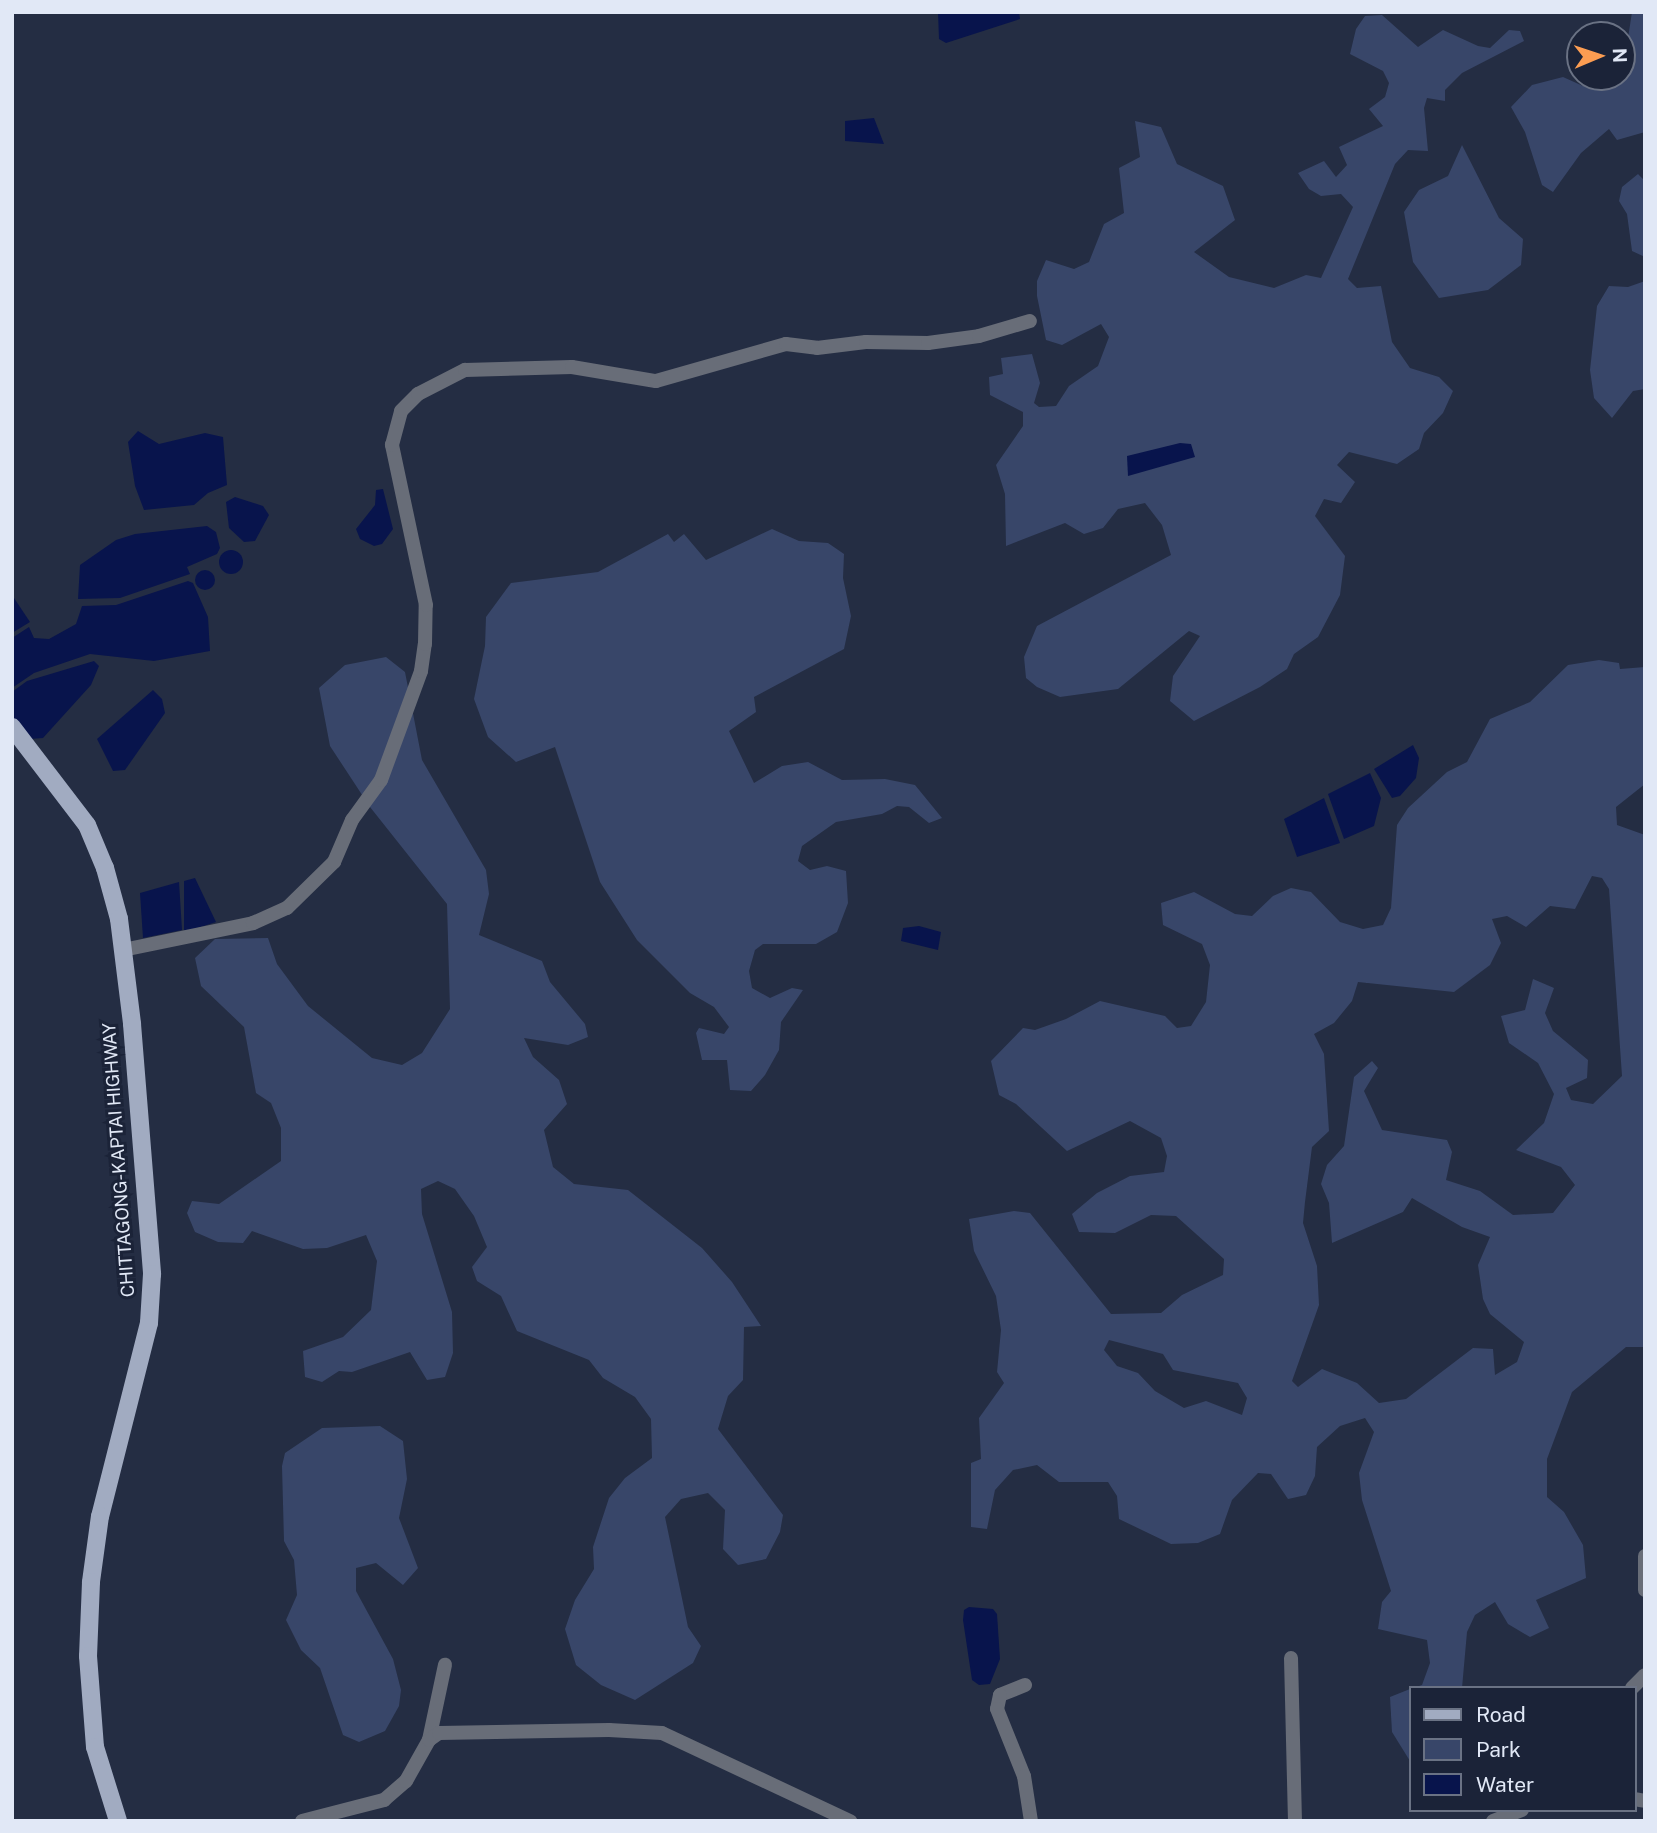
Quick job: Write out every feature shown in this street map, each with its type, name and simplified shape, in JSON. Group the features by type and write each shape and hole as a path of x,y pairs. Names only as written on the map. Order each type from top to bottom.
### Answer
{"main road":[{"name":"CHITTAGONG-KAPTAI HIGHWAY","path":"12,727 88,825 105,868 123,950 152,1274 149,1323 94,1549 88,1656 95,1747 118,1821"}],"street":[{"path":"123,950 253,923 287,908 334,862 352,820 381,780 421,671 426,631 426,606 392,445 401,411 418,394 465,370 572,367 656,381 786,344 817,348 866,342 928,343 979,336 1030,321"},
{"path":"1645,1556 1645,1590"},
{"path":"1291,1658 1295,1821"},
{"path":"302,1821 384,1800 406,1782 429,1740 444,1665"},
{"path":"1025,1685 1000,1695 997,1709 1024,1776 1031,1821"},
{"path":"429,1740 439,1733 662,1733 850,1821"},
{"path":"1493,1821 1517,1812"}],"green space":[{"path":"1632,12 1645,12 1645,132 1617,140 1609,129 1581,153 1553,192 1542,185 1525,132 1511,107 1532,85 1563,77 1566,78 1566,91 1636,91 1636,21 1631,21"},
{"path":"1382,15 1418,47 1443,30 1478,46 1490,48 1509,30 1520,31 1524,41 1462,73 1445,90 1445,101 1427,98 1424,108 1428,151 1408,150 1395,164 1348,279 1357,288 1381,286 1392,342 1410,368 1439,377 1453,391 1443,413 1424,433 1419,449 1397,464 1349,452 1337,465 1355,482 1341,503 1324,499 1315,516 1345,556 1340,595 1318,637 1294,654 1287,669 1260,687 1194,721 1170,701 1173,676 1200,636 1189,631 1118,689 1060,697 1037,687 1026,678 1024,657 1037,626 1171,555 1162,525 1145,503 1118,509 1103,528 1084,534 1065,523 1006,546 1005,494 996,465 1023,426 1023,412 990,395 989,377 1003,374 1001,358 1032,354 1040,383 1034,403 1039,407 1056,406 1069,386 1098,366 1109,337 1101,324 1062,345 1046,340 1037,296 1037,281 1046,260 1074,269 1089,262 1104,224 1124,213 1119,168 1140,157 1135,121 1161,127 1177,164 1223,186 1235,220 1194,252 1229,277 1274,288 1306,275 1321,278 1353,207 1341,194 1321,196 1309,189 1298,173 1324,161 1336,177 1347,165 1339,147 1383,126 1369,109 1385,97 1389,83 1383,71 1350,54 1356,29 1365,16"},
{"path":"1462,145 1499,218 1523,239 1521,265 1488,290 1439,298 1413,262 1404,212 1419,190 1448,176"},
{"path":"1638,174 1645,181 1645,257 1632,251 1627,214 1619,201 1622,187"},
{"path":"1645,281 1645,389 1633,391 1612,418 1594,398 1590,370 1597,306 1609,286 1628,287"},
{"path":"772,529 799,541 828,543 844,554 843,578 851,616 844,649 754,697 756,712 729,731 754,783 782,766 808,762 842,780 885,779 915,785 942,818 929,823 909,807 897,806 882,814 836,822 802,846 798,861 810,870 827,866 846,871 848,903 837,932 816,944 763,944 755,950 749,971 752,988 770,998 792,988 803,990 781,1022 779,1050 765,1075 751,1091 730,1090 727,1060 702,1060 696,1033 699,1028 724,1034 729,1027 714,1007 690,993 637,940 600,882 555,747 516,762 488,737 474,699 485,646 486,617 511,583 598,572 668,534 674,542 684,534 706,560"},
{"path":"386,657 405,672 422,760 486,870 489,894 479,935 542,961 550,982 585,1024 588,1037 568,1045 524,1038 533,1057 559,1080 567,1104 544,1130 553,1167 574,1184 628,1190 702,1248 732,1282 761,1326 744,1327 743,1380 728,1396 718,1429 783,1515 780,1532 766,1559 738,1565 723,1549 725,1510 708,1493 681,1499 665,1517 688,1627 701,1646 693,1663 635,1700 601,1685 576,1665 565,1629 575,1600 594,1569 593,1547 609,1498 625,1478 652,1458 651,1419 635,1397 603,1378 589,1360 517,1331 501,1296 477,1281 472,1267 487,1247 474,1216 455,1189 438,1181 421,1189 422,1214 452,1312 453,1353 445,1377 427,1380 410,1352 352,1372 339,1371 322,1382 305,1377 303,1351 343,1337 371,1310 377,1261 366,1235 327,1248 303,1249 252,1231 243,1243 218,1242 195,1232 187,1213 192,1201 219,1204 281,1161 281,1128 271,1103 256,1093 244,1027 201,986 195,958 215,939 268,938 277,964 308,1006 372,1058 402,1065 422,1053 450,1009 447,904 370,807 330,746 319,688 345,665"},
{"path":"1599,660 1619,663 1620,669 1645,667 1645,784 1616,807 1617,825 1645,835 1645,1347 1626,1347 1572,1392 1547,1459 1547,1497 1564,1512 1583,1545 1586,1578 1536,1600 1549,1628 1530,1637 1508,1624 1495,1602 1475,1615 1467,1632 1462,1686 1419,1686 1422,1685 1430,1663 1427,1640 1378,1629 1382,1602 1391,1591 1362,1500 1359,1473 1374,1432 1365,1418 1340,1426 1317,1447 1315,1476 1306,1495 1288,1499 1271,1474 1258,1473 1232,1500 1220,1534 1198,1543 1171,1544 1119,1519 1117,1496 1108,1482 1059,1482 1037,1465 1013,1470 995,1490 987,1529 971,1527 971,1463 981,1459 979,1418 1004,1383 997,1372 1001,1330 996,1296 974,1251 969,1219 1014,1211 1030,1213 1111,1314 1161,1313 1182,1295 1223,1275 1224,1259 1176,1216 1151,1215 1115,1233 1079,1232 1072,1214 1097,1193 1130,1176 1164,1172 1167,1156 1161,1138 1130,1121 1067,1151 1016,1104 999,1095 991,1061 1023,1028 1035,1030 1066,1019 1100,1001 1165,1016 1177,1028 1191,1026 1206,1002 1210,965 1202,944 1163,925 1161,903 1194,892 1235,914 1252,916 1273,896 1291,888 1311,892 1340,922 1363,929 1383,925 1391,908 1397,825 1408,808 1447,772 1467,762 1490,719 1530,702 1568,665","holes":["1592,876 1602,878 1609,889 1622,1076 1593,1104 1571,1100 1566,1088 1587,1078 1588,1060 1553,1031 1545,1013 1554,988 1533,979 1525,1010 1501,1016 1509,1043 1538,1063 1554,1094 1544,1123 1516,1150 1561,1167 1575,1185 1553,1213 1513,1215 1480,1191 1446,1180 1452,1152 1447,1140 1382,1130 1364,1091 1378,1068 1372,1061 1354,1077 1344,1146 1327,1165 1321,1184 1329,1203 1332,1243 1403,1212 1412,1198 1462,1227 1490,1237 1478,1265 1483,1299 1490,1314 1524,1342 1517,1362 1495,1375 1493,1349 1473,1348 1406,1399 1379,1403 1357,1383 1322,1369 1298,1387 1292,1381 1319,1305 1317,1266 1303,1223 1305,1202 1312,1147 1329,1131 1324,1054 1314,1034 1334,1023 1352,1001 1358,982 1454,992 1490,965 1501,943 1492,919 1507,916 1526,927 1550,906 1575,909","1109,1340 1163,1354 1173,1370 1238,1383 1247,1398 1242,1415 1206,1401 1184,1408 1155,1391 1138,1373 1117,1366 1104,1350"]},
{"path":"380,1426 403,1441 407,1479 399,1518 418,1568 403,1585 376,1563 356,1568 356,1591 393,1659 401,1690 399,1706 385,1731 359,1742 343,1735 320,1668 301,1650 286,1620 297,1595 294,1560 284,1541 282,1466 285,1453 322,1428"},
{"path":"1408,1690 1408,1758 1392,1732 1390,1697"}],"water":[{"path":"938,12 1019,12 1020,19 946,43 939,39"},
{"path":"874,118 884,144 845,141 845,121"},
{"path":"138,431 159,444 205,433 223,437 227,485 208,493 194,505 144,510 135,486 128,442"},
{"path":"1180,443 1191,444 1195,457 1128,476 1127,456"},
{"path":"383,489 393,529 382,544 374,546 360,539 356,529 375,505 376,490"},
{"path":"235,497 263,506 269,515 255,541 244,542 229,528 226,502"},
{"path":"207,526 216,532 220,548 217,554 187,567 190,574 120,598 78,599 80,565 116,540 135,534"},
{"path":"231,550 240,553 243,562 240,571 231,574 222,571 219,562 222,553"},
{"path":"205,570 212,573 215,580 212,587 205,590 198,587 195,580 198,573"},
{"path":"188,581 193,583 208,617 210,651 154,661 90,654 34,673 12,688 12,638 29,627 34,638 49,639 76,624 82,606 116,605"},
{"path":"12,595 30,622 12,633"},
{"path":"94,661 99,666 91,685 43,738 30,739 12,716 12,692 27,681"},
{"path":"153,690 162,699 165,713 125,770 113,771 97,739"},
{"path":"1413,745 1419,758 1416,778 1400,796 1392,798 1374,769"},
{"path":"1370,773 1381,798 1374,826 1344,839 1328,794"},
{"path":"1324,798 1340,843 1297,857 1284,819"},
{"path":"195,878 216,922 188,931 184,930 184,881"},
{"path":"179,882 182,930 143,938 140,893"},
{"path":"919,926 941,932 938,950 901,941 903,928"},
{"path":"969,1607 993,1609 997,1614 1000,1659 990,1684 979,1685 972,1680 963,1620 964,1610"}]}
